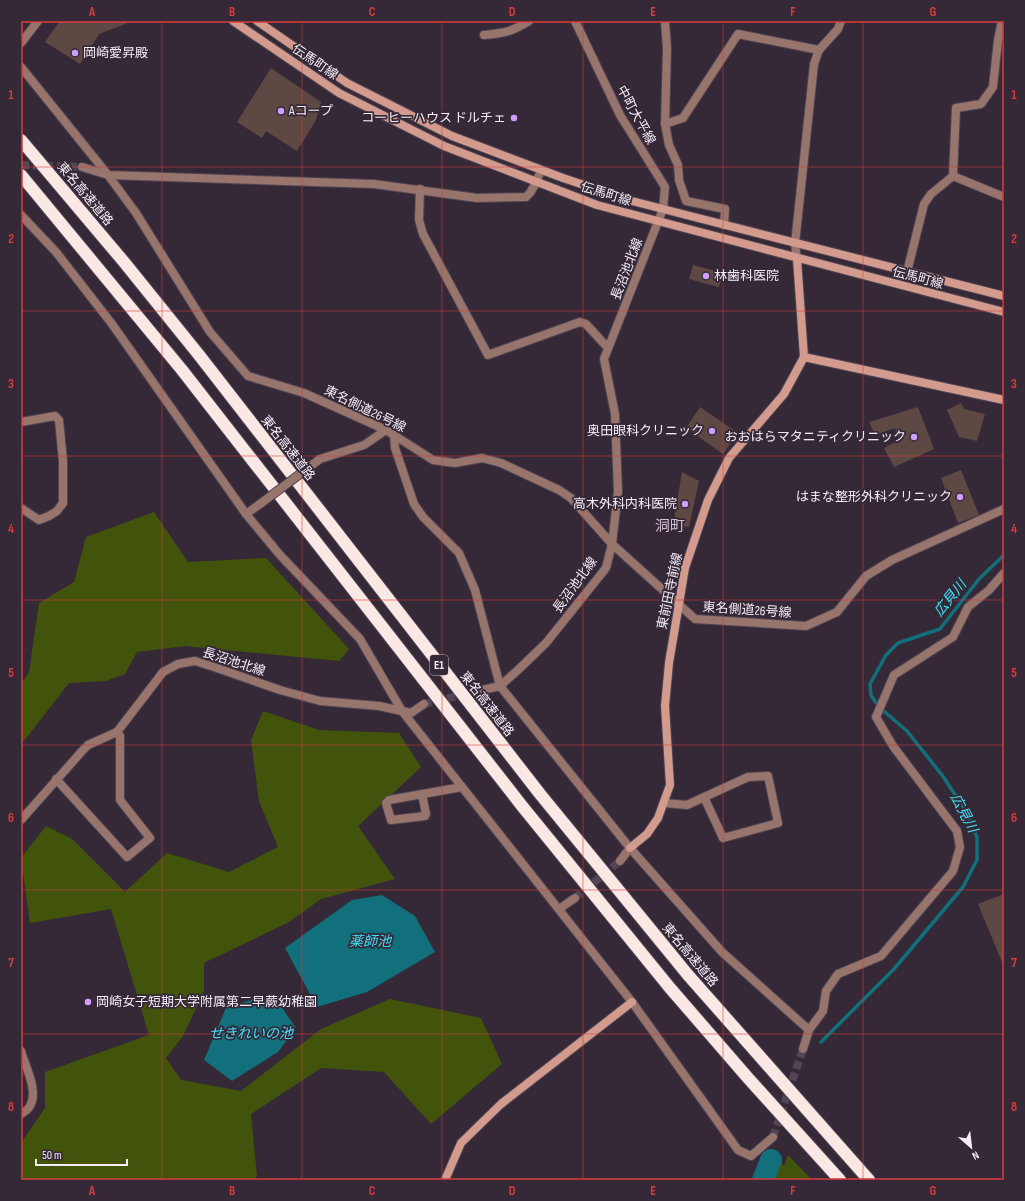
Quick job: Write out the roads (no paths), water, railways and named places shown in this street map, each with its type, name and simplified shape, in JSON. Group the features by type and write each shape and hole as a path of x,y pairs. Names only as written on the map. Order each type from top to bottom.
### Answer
{"highway":[{"name":"東名高速道路","path":"22,142 124,262 199,355 540,794 688,975 869,1180"},
{"name":"E1","path":"21,174 182,370 517,800 670,988 748,1078 840,1180"}],"street":[{"path":"21,43 38,21"},
{"name":"伝馬町線","path":"233,21 340,93 444,146 597,205 797,259 1004,312"},
{"name":"伝馬町線","path":"257,21 347,83 452,136 541,170 663,210 1004,296"},
{"path":"484,35 505,33 529,21"},
{"name":"中町大平線","path":"575,21 620,115 665,187 663,210 658,222"},
{"path":"665,21 668,48 665,124 669,145 678,165 679,180 686,201 725,209 724,225"},
{"path":"841,21 838,29 819,50 814,64 795,244 804,357 1004,400"},
{"path":"907,272 924,204 931,194 953,176 956,108 981,104 993,87 1001,41 1002,21"},
{"path":"665,124 683,118 738,34 819,50"},
{"name":"東名側道26号線","path":"21,67 136,213 210,332 248,376 304,393 386,430 433,460 455,463 482,458 501,463 559,490 571,498 612,544 695,619 806,626 837,612 866,576 892,560 1004,509"},
{"path":"82,167 108,176 374,184 420,189 477,198 526,197 537,182 541,170"},
{"path":"953,176 1004,197"},
{"path":"420,189 419,220 423,234 488,355 580,322 586,324 608,348"},
{"path":"21,215 56,252 112,324 246,514 280,555 360,639 402,711 632,1002 738,1150 751,1156 773,1137"},
{"name":"長沼池北線","path":"500,686 519,670 546,643 606,568 612,544 618,492 616,414 604,359 658,222"},
{"name":"東前田寺前線","path":"630,848 647,834 658,818 670,786 665,706 669,663 685,568 708,500 729,458 784,394 804,357"},
{"path":"21,422 56,416 59,420 64,461 63,503 57,511 39,520 21,508"},
{"path":"246,514 320,459 364,445 386,430"},
{"path":"394,434 394,448 414,504 423,517 460,553 476,590 500,686 630,848 722,952 808,1030"},
{"path":"803,1049 808,1030 823,1011 826,991 838,974 881,956 953,871 960,847 957,831 893,746 876,717 894,675 952,637 968,607 989,590 1004,573"},
{"name":"長沼池北線","path":"23,818 56,779 88,745 117,732 163,672 178,664 195,661 214,666 280,690 320,701 379,706 402,711"},
{"path":"478,691 500,686"},
{"path":"402,711 411,712 424,704"},
{"path":"56,779 127,857 150,838 120,800 120,736 117,732"},
{"path":"664,803 687,805 704,797 748,777 768,776 778,823 723,838 704,797"},
{"path":"422,794 426,814 425,816 391,820 386,803 389,800 422,794 462,787"},
{"path":"620,861 630,848"},
{"path":"559,909 575,898"},
{"path":"445,1180 461,1143 501,1104 632,1002"},
{"path":"21,1051 23,1060 29,1070 34,1096 30,1106 21,1114"}],"water":[{"name":"薬師池","path":"382,895 415,916 435,952 367,992 317,1007 285,948 352,900"},
{"name":"せきれいの池","path":"272,993 296,1028 278,1052 232,1081 204,1060 226,1008"}],"waterway":[{"name":"広見川","path":"821,1042 894,969 963,887 977,860 977,837 966,811 942,775 907,731 878,706 871,695 870,684 886,655 898,643 940,629 979,579 1004,555"},
{"name":"広見川","path":"763,1180 771,1160"}],"tunnel":[{"path":"21,165 82,167"},
{"path":"424,704 478,691"},
{"path":"575,898 620,861"},
{"path":"773,1137 803,1049"}],"place":[{"name":"岡崎愛昇殿","path":"75,53"},
{"name":"Aコープ","path":"281,111"},
{"name":"コーヒーハウス ドルチェ","path":"514,118"},
{"name":"林歯科医院","path":"706,276"},
{"name":"奥田眼科クリニック","path":"712,431"},
{"name":"おおはらマタニティクリニック","path":"914,437"},
{"name":"はまな整形外科クリニック","path":"960,497"},
{"name":"高木外科内科医院","path":"685,504"},
{"name":"岡崎女子短期大学附属第二早蕨幼稚園","path":"88,1002"}],"district":[{"name":"洞町","path":"670,526"}],"water label":[{"name":"広貝川","path":"950,598"}]}
